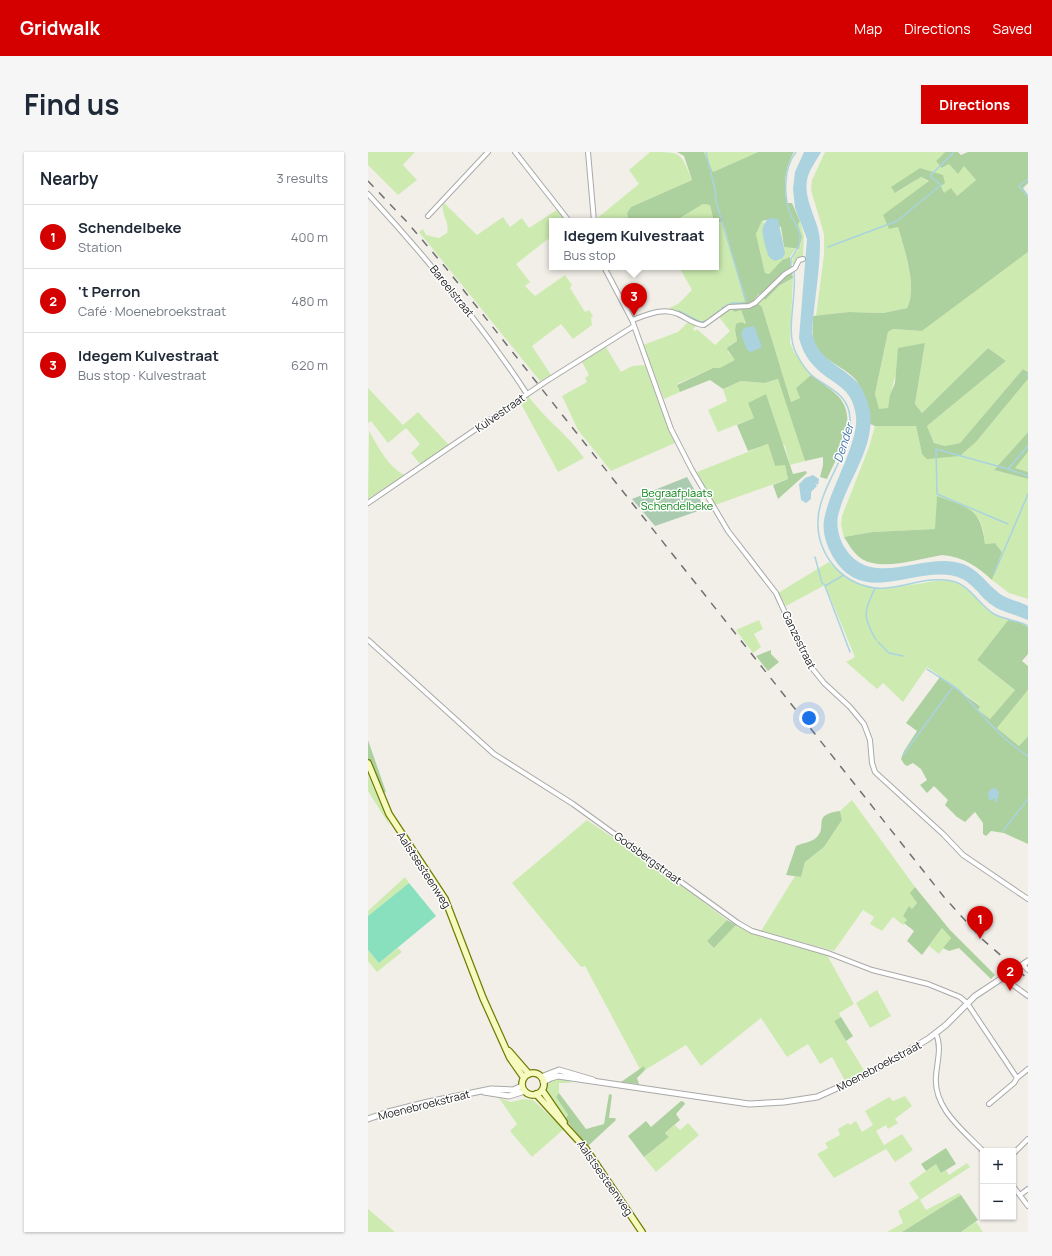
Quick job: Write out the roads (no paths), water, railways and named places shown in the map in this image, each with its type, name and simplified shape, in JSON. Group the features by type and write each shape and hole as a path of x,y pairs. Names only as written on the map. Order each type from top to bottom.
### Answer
{"main road":[{"name":"Aalstsesteenweg","path":"368,763 389,814 445,899 483,998 510,1058 526,1076"},
{"path":"535,1073 542,1079 542,1090 536,1094 532,1094 523,1088 526,1076 535,1073"},
{"name":"Aalstsesteenweg","path":"542,1090 566,1126 586,1149 642,1232"},
{"name":"Aalstsesteenweg","path":"536,1094 557,1119 566,1126"}],"street":[{"path":"428,216 488,152"},
{"path":"515,152 567,218"},
{"path":"588,152 594,218"},
{"name":"Bareelstraat","path":"368,194 414,244 467,309 504,358 528,394"},
{"path":"632,320 656,312 668,311 678,314 697,324 704,325 729,307 749,306 755,303 785,274 795,268 799,260 803,259"},
{"name":"Ganzestraat","path":"606,270 632,320 671,429 702,490 728,531 776,594 808,663 824,683 850,707 864,724 870,740 872,763 875,772 943,834 963,855 1028,900"},
{"name":"Kulvestraat","path":"368,502 528,394 634,326"},
{"name":"Godsbergstraat","path":"368,640 494,754 573,804 738,923 752,931 828,953 872,970 940,988 960,997 967,1003"},
{"name":"Moenebroekstraat","path":"542,1079 558,1076 611,1085 749,1104 784,1102 817,1097 864,1076 936,1034 967,1003 984,989 1028,961"},
{"path":"1023,965 1028,970"},
{"path":"1007,975 1012,985 1028,996"},
{"path":"967,1003 1017,1078"},
{"path":"936,1034 940,1041 936,1090 939,1100 949,1115 980,1148"},
{"path":"989,1104 1028,1069"},
{"name":"Moenebroekstraat","path":"368,1119 388,1112 491,1089 513,1090 523,1088"},
{"path":"1016,1151 1028,1139"},
{"path":"1020,1195 1028,1189"},
{"path":"1016,1190 1028,1206"}],"water":[{"path":"804,152 821,152 809,173 806,188 820,243 812,332 818,348 823,355 858,383 865,395 870,412 868,439 859,465 842,503 837,520 840,537 843,544 856,560 869,567 900,567 948,561 963,564 978,573 1000,594 1028,606 1028,620 993,606 965,580 960,578 938,575 874,583 859,580 845,572 831,553 824,535 824,520 827,508 849,453 856,427 856,416 854,406 846,392 821,373 812,364 805,353 799,338 807,239 795,208 793,189 795,172"},
{"path":"771,218 778,219 785,253 783,258 775,261 768,255 763,234 766,221"},
{"path":"754,326 762,347 751,352 747,350 741,334 744,328"},
{"path":"813,475 819,479 818,485 815,483 817,486 811,492 811,499 806,503 801,500 799,484 805,478"},
{"path":"992,788 995,788 999,792 997,803 995,802 995,798 991,800 989,799 988,793"}],"waterway":[{"path":"706,152 716,194 715,198 746,301"},
{"path":"791,266 791,259 800,243 800,234 789,210 786,184 789,166 796,152"},
{"path":"828,247 897,221 941,185 930,176 954,152"},
{"path":"1028,179 1019,186 1028,197"},
{"name":"Dender","path":"794,272 791,335 796,353 811,375 838,393 849,410 850,418 850,431 846,444 824,494 818,520 822,547 829,559 847,578 859,584 872,587 886,588 928,580 944,580 958,583 994,614 1028,626"},
{"path":"722,308 732,303 743,303"},
{"path":"679,311 700,322 706,321"},
{"path":"711,317 719,311"},
{"path":"1028,446 1008,469 1028,476"},
{"path":"1008,469 936,449 937,494 1008,524"},
{"path":"994,574 1028,494"},
{"path":"815,557 822,583 825,585"},
{"path":"842,576 825,586 850,652"},
{"path":"875,588 866,614 868,625 876,640"},
{"path":"878,642 889,653 903,656"},
{"path":"927,669 959,690 1001,735 1028,756"},
{"path":"903,755 953,687"},
{"path":"1003,831 1028,799"}],"railway":[{"path":"368,181 407,222 446,268 944,897 982,939 1028,979"}],"place":[{"name":"Idegem Kulvestraat","path":"634,316"},
{"name":"Schendelbeke","path":"980,939"},
{"name":"'t Perron","path":"1010,991"}],"park label":[{"name":"Begraafplaats Schendelbeke","path":"677,499"}]}
